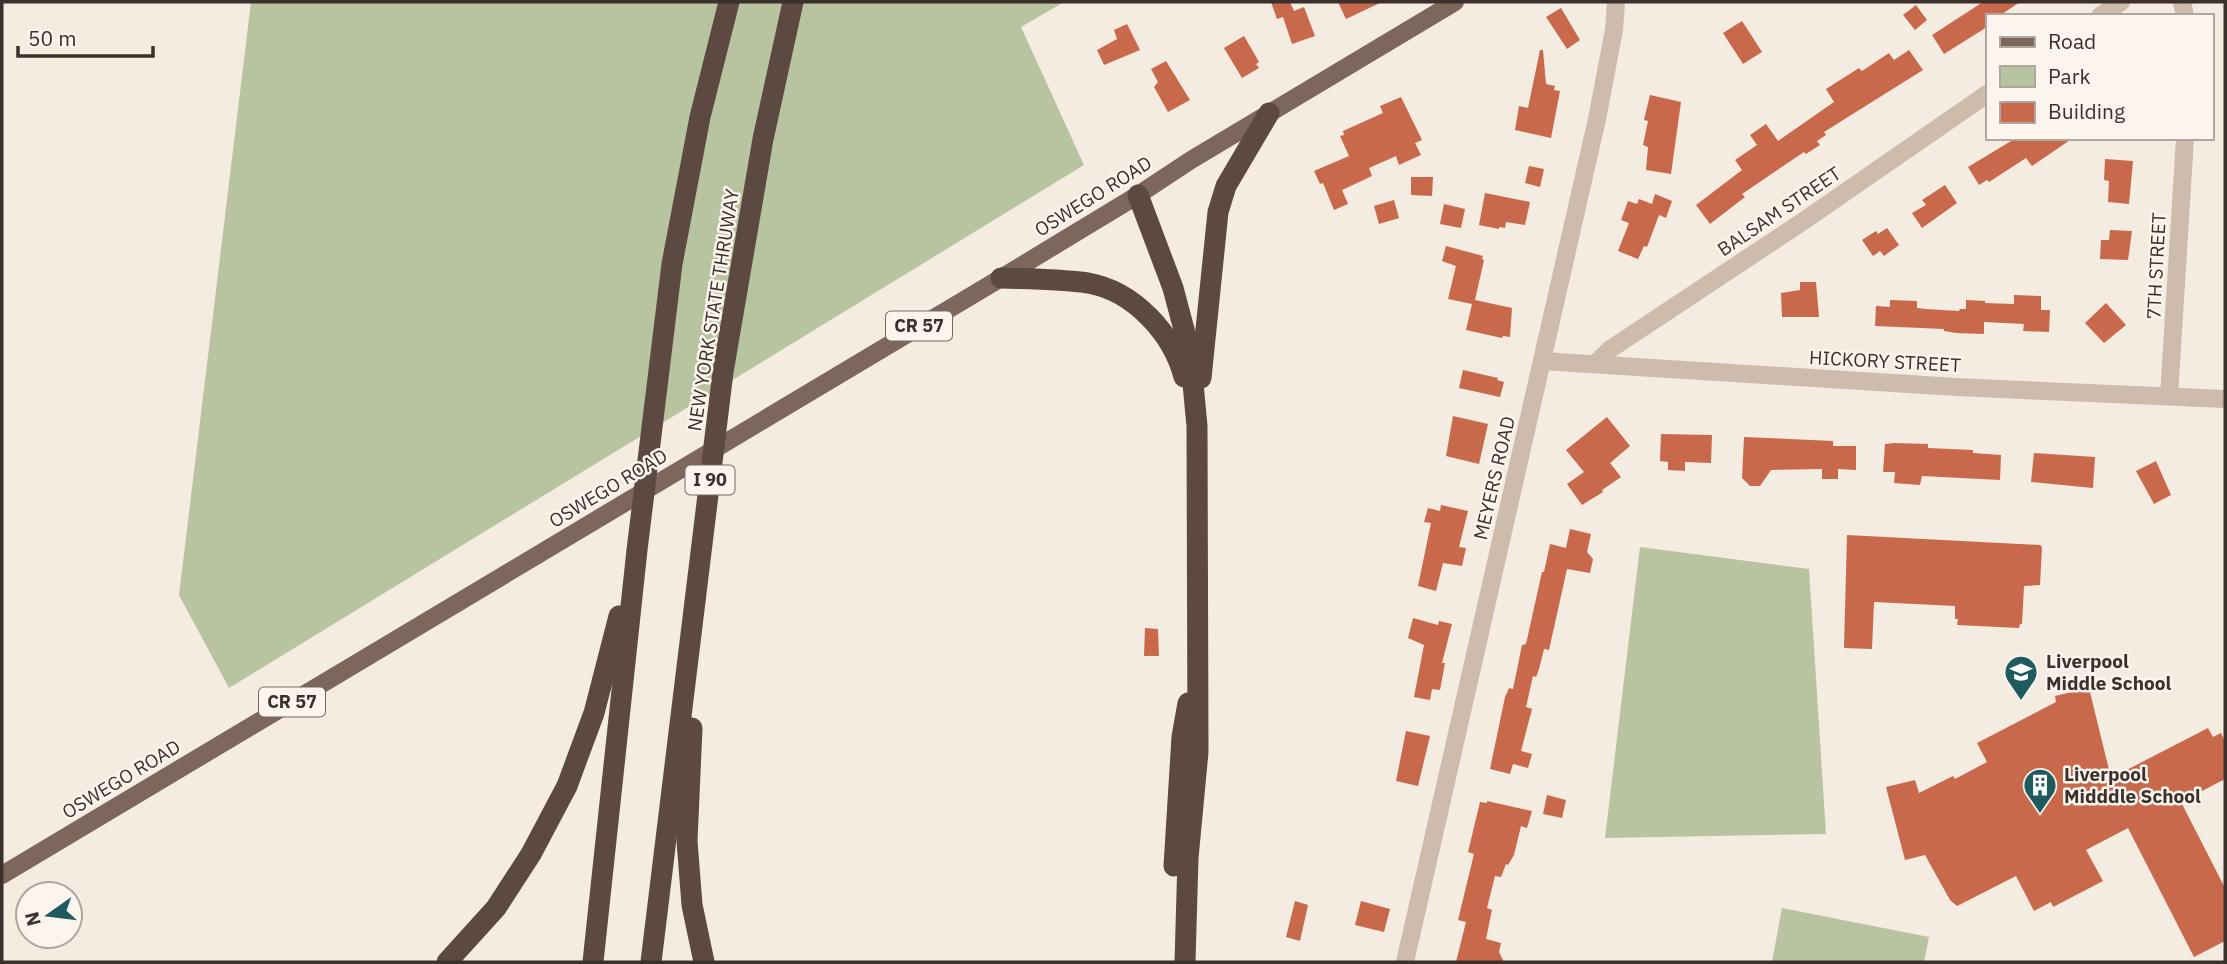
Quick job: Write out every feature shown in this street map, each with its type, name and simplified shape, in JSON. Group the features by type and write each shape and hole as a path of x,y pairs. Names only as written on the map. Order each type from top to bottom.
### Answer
{"highway":[{"path":"593,962 637,550 672,264 700,117 729,2"},
{"name":"NEW YORK STATE THRUWAY","path":"651,962 723,372 763,139 793,2"},
{"path":"1196,426 1219,212 1226,186 1269,113"},
{"path":"1138,195 1173,288 1189,352 1196,426 1198,752 1188,858 1185,962"},
{"path":"1001,278 1090,284 1123,297 1154,322 1176,353 1182,366 1196,426"},
{"path":"447,962 496,908 531,855 568,786 594,713 637,550"},
{"path":"691,630 695,671 687,841 692,905 704,962"},
{"path":"1170,962 1182,737 1198,635"}],"main road":[{"name":"CR 57","path":"1269,113 1455,2"},
{"name":"OSWEGO ROAD","path":"2,875 1001,278 1269,113"}],"street":[{"name":"MEYERS ROAD","path":"1405,962 1597,119 1614,30 1616,2"},
{"path":"2102,14 2121,2"},
{"name":"BALSAM STREET","path":"1595,364 1609,350 1805,220 1986,94"},
{"name":"7TH STREET","path":"2169,396 2185,140"},
{"name":"HICKORY STREET","path":"1542,361 1956,387 2225,399"}],"green space":[{"path":"251,2 1064,2 1021,27 1084,165 229,688 179,595"},
{"path":"1640,547 1809,569 1826,834 1605,838"},
{"path":"1782,908 1929,937 1924,962 1772,962"}],"building":[{"path":"1271,2 1290,2 1294,11 1304,7 1315,36 1292,44 1283,17 1277,19"},
{"path":"1338,2 1382,2 1346,19"},
{"path":"1983,2 2020,2 2002,14 1986,14 1986,28 1944,54 1932,35"},
{"path":"1916,5 1927,20 1915,30 1903,15"},
{"path":"1561,8 1580,40 1567,49 1546,17"},
{"path":"1742,21 1762,52 1743,64 1723,33"},
{"path":"1127,24 1140,50 1104,65 1097,50 1117,39 1114,30"},
{"path":"1244,36 1259,62 1256,64 1259,68 1242,78 1224,48"},
{"path":"1540,50 1543,50 1546,84 1555,86 1554,90 1560,91 1551,138 1515,130 1519,106 1528,108"},
{"path":"1909,50 1923,70 1824,132 1826,135 1817,141 1820,145 1806,154 1804,152 1742,194 1745,197 1710,224 1696,205 1742,170 1735,160 1757,145 1750,135 1766,124 1778,141 1834,102 1826,89 1859,68 1862,71 1889,53 1894,60"},
{"path":"1166,61 1190,100 1168,112 1154,87 1158,82 1151,69"},
{"path":"1650,95 1681,102 1671,174 1646,170 1648,147 1643,145 1648,121 1644,120"},
{"path":"1401,97 1422,140 1415,143 1421,155 1399,165 1396,156 1369,168 1372,176 1342,190 1348,204 1334,210 1323,183 1320,184 1314,171 1349,156 1340,136 1344,135 1343,131 1383,113 1380,106"},
{"path":"2013,140 2070,140 2032,166 2026,158 1989,182 1987,180 1979,185 1968,167"},
{"path":"2105,159 2133,161 2129,204 2108,202 2109,181 2104,180"},
{"path":"1529,166 1544,169 1540,187 1525,183"},
{"path":"1411,177 1433,177 1432,196 1411,195"},
{"path":"1945,185 1957,203 1922,228 1912,213 1926,205 1922,200"},
{"path":"1485,193 1530,202 1525,225 1506,222 1505,228 1499,229 1479,225"},
{"path":"1655,194 1672,201 1666,218 1659,215 1647,247 1644,246 1638,259 1618,251 1629,223 1621,220 1628,201 1637,204 1639,199 1652,204"},
{"path":"1394,200 1399,218 1379,224 1374,206"},
{"path":"1444,204 1465,209 1461,228 1440,224"},
{"path":"1887,228 1899,245 1884,256 1880,251 1873,256 1862,240"},
{"path":"2110,230 2132,231 2128,260 2100,259 2101,240 2109,240"},
{"path":"1446,246 1483,256 1475,300 1512,308 1510,337 1502,338 1466,330 1472,304 1448,299 1456,266 1442,261"},
{"path":"1800,282 1816,282 1819,317 1782,317 1781,293 1800,290"},
{"path":"2014,295 2041,296 2041,310 2050,310 2049,332 2023,331 2024,324 1984,322 1984,334 1875,326 1876,306 1890,307 1890,300 1917,301 1917,308 1959,311 1966,309 1966,300 2014,304"},
{"path":"2106,303 2126,325 2104,343 2085,323"},
{"path":"1463,370 1498,378 1497,380 1504,382 1500,397 1459,388"},
{"path":"1453,416 1488,424 1479,464 1446,456"},
{"path":"1607,417 1630,446 1610,463 1621,477 1582,505 1567,484 1584,472 1566,450"},
{"path":"1661,434 1712,435 1711,463 1685,462 1685,471 1668,470 1668,462 1660,461"},
{"path":"1744,437 1833,441 1833,446 1856,446 1856,470 1838,469 1838,479 1822,479 1822,469 1771,470 1760,486 1750,486 1742,478"},
{"path":"1885,444 1928,444 1928,448 1973,450 1973,453 2001,455 2000,480 1922,476 1920,485 1894,483 1895,472 1883,472"},
{"path":"2034,453 2095,457 2093,488 2031,482"},
{"path":"2156,461 2171,495 2154,504 2136,471"},
{"path":"1441,505 1468,511 1459,547 1466,548 1462,566 1443,563 1436,591 1418,586 1431,523 1424,522 1428,508 1440,511"},
{"path":"1570,529 1591,534 1587,552 1593,559 1590,573 1567,569 1549,650 1544,649 1536,677 1533,676 1526,707 1532,709 1521,751 1532,754 1528,768 1513,764 1510,774 1490,769 1505,697 1509,688 1513,689 1522,645 1526,644 1550,544 1566,548"},
{"path":"1847,535 2040,545 2040,585 2024,586 2022,624 2019,628 1957,625 1955,606 1874,602 1872,649 1844,648"},
{"path":"1413,618 1438,625 1439,621 1452,624 1442,663 1445,663 1440,690 1432,689 1430,700 1414,697 1424,645 1408,638"},
{"path":"1145,628 1158,629 1159,656 1144,656"},
{"name":"Liverpool Midddle School","path":"2089,688 2111,778 2208,728 2213,737 2221,733 2225,742 2225,779 2181,802 2225,888 2225,941 2194,957 2128,828 2086,850 2103,881 2053,907 2051,902 2034,911 2016,876 1957,906 1950,900 1925,855 1905,860 1886,787 1915,780 1919,793 1953,776 1955,779 1987,762 1977,743 2056,702 2055,696"},
{"path":"1406,731 1430,736 1418,786 1396,781"},
{"path":"1547,795 1566,800 1562,818 1543,814"},
{"path":"1487,801 1532,811 1527,828 1521,826 1514,855 1508,865 1506,864 1501,877 1495,876 1487,908 1492,910 1486,939 1501,943 1499,952 1504,962 1456,962 1466,922 1458,920 1474,854 1468,852 1480,802"},
{"path":"1295,901 1308,905 1300,941 1286,937"},
{"path":"1361,901 1390,909 1384,932 1355,925"}],"place":[{"name":"Liverpool Middle School","path":"2021,702"},
{"name":"Liverpool Midddle School","path":"2040,815"}]}
